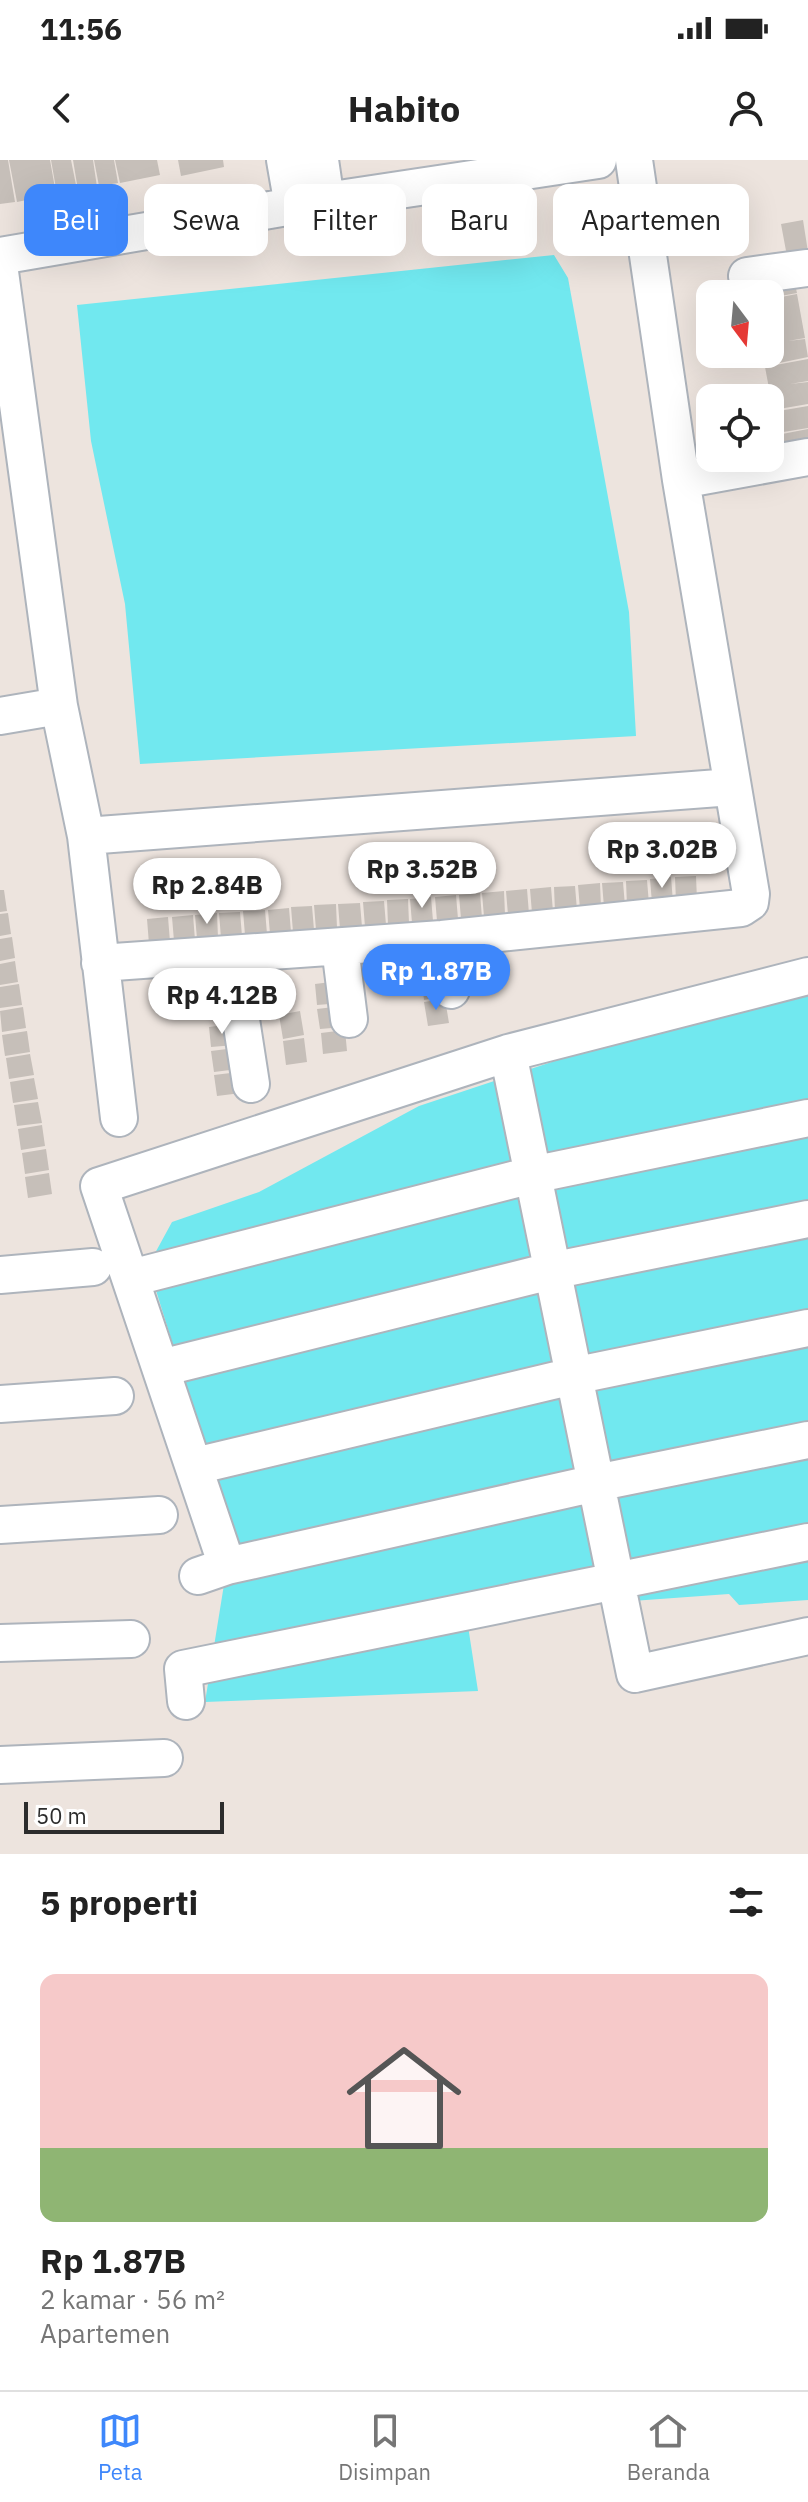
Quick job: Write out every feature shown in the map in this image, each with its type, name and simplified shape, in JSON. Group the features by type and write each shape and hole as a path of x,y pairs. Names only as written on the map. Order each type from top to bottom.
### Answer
{"street":[{"path":"285,160 299,184"},
{"path":"315,184 320,160"},
{"path":"406,189 598,160"},
{"path":"100,963 442,939 741,908 750,902 681,480 634,160"},
{"path":"0,256 284,208"},
{"path":"0,272 59,706 86,836 119,1118"},
{"path":"747,276 807,273"},
{"path":"681,480 808,457"},
{"path":"0,716 59,706"},
{"path":"86,836 732,787"},
{"path":"442,939 451,990"},
{"path":"340,947 349,1019"},
{"path":"231,955 251,1084"},
{"path":"808,976 508,1053 99,1186 195,1466 213,1571 596,1483 808,1440"},
{"path":"508,1053 635,1674 808,1636"},
{"path":"131,1278 532,1175 808,1118"},
{"path":"161,1368 551,1271 808,1219"},
{"path":"0,1275 93,1267"},
{"path":"195,1466 573,1376 808,1328"},
{"path":"0,1404 115,1396"},
{"path":"0,1525 159,1515"},
{"path":"186,1701 183,1669 808,1542"},
{"path":"0,1643 131,1639"},
{"path":"0,1765 164,1758"}],"water":[{"path":"555,256 568,278 629,612 636,736 140,764 125,604 91,441 77,305"},
{"path":"808,977 808,1600 739,1605 729,1594 466,1613 478,1691 205,1702 232,1535 154,1284 154,1255 172,1222 259,1192 419,1106"}],"building":[{"path":"0,160 8,160 15,202 0,204"},
{"path":"9,160 50,160 54,184 24,184 24,201 17,202"},
{"path":"51,160 71,160 76,184 55,184"},
{"path":"73,160 93,160 97,184 77,184"},
{"path":"94,160 114,160 118,183 99,184"},
{"path":"115,160 157,160 160,175 120,183"},
{"path":"178,160 223,160 224,167 181,176"},
{"path":"803,220 808,252 789,267 781,224"},
{"path":"792,271 797,293 784,295 784,280 749,279"},
{"path":"797,294 805,338 788,341 805,339 808,357 784,362 784,296"},
{"path":"808,359 808,381 790,384 808,382 808,404 784,408 784,384 768,384 765,368 784,368 784,363"},
{"path":"808,406 808,428 784,432 784,410"},
{"path":"808,429 808,451 784,455 784,434"},
{"path":"696,876 697,900 676,902 675,877"},
{"path":"671,877 673,902 652,903 650,879"},
{"path":"647,880 649,904 627,906 626,881"},
{"path":"623,882 625,906 604,907 602,883"},
{"path":"600,883 601,908 580,909 578,885"},
{"path":"575,886 577,910 555,912 554,887"},
{"path":"551,887 553,912 532,913 530,889"},
{"path":"527,889 529,914 508,915 506,891"},
{"path":"0,890 4,890 7,911 0,912"},
{"path":"504,891 505,915 484,917 482,893"},
{"path":"480,893 482,918 461,919 459,895"},
{"path":"456,895 458,919 437,921 435,897"},
{"path":"431,897 433,921 412,923 410,899"},
{"path":"408,899 409,923 388,925 387,900"},
{"path":"384,901 386,925 365,927 363,902"},
{"path":"360,903 362,927 340,929 338,904"},
{"path":"336,904 337,928 316,930 314,905"},
{"path":"312,906 314,930 293,932 291,907"},
{"path":"289,908 291,932 270,934 268,910"},
{"path":"265,910 267,934 245,935 243,911"},
{"path":"240,912 242,936 221,938 219,913"},
{"path":"8,913 11,934 0,936 0,914"},
{"path":"217,913 218,938 197,939 195,915"},
{"path":"193,915 195,940 174,941 172,917"},
{"path":"168,917 170,942 149,944 147,919"},
{"path":"12,937 15,958 0,961 0,939"},
{"path":"15,961 18,982 0,985 0,964"},
{"path":"441,972 445,996 424,1000 421,975"},
{"path":"339,981 342,1003 317,1005 315,984"},
{"path":"19,984 22,1005 0,1008 0,987"},
{"path":"445,999 449,1023 428,1026 424,1002"},
{"path":"342,1006 344,1027 320,1029 317,1009"},
{"path":"23,1007 26,1028 2,1032 0,1011"},
{"path":"300,1011 304,1035 283,1039 279,1015"},
{"path":"233,1024 235,1045 211,1047 209,1027"},
{"path":"345,1030 347,1051 323,1054 321,1033"},
{"path":"27,1031 30,1052 5,1056 2,1035"},
{"path":"304,1038 307,1062 286,1065 283,1041"},
{"path":"235,1048 238,1069 214,1072 211,1051"},
{"path":"30,1054 34,1075 9,1079 6,1058"},
{"path":"239,1072 241,1093 217,1096 214,1075"},
{"path":"34,1078 38,1099 13,1103 10,1082"},
{"path":"38,1102 42,1123 17,1126 14,1105"},
{"path":"42,1125 45,1146 21,1150 18,1129"},
{"path":"46,1149 49,1170 25,1174 22,1153"},
{"path":"49,1173 52,1194 28,1198 25,1177"}]}
